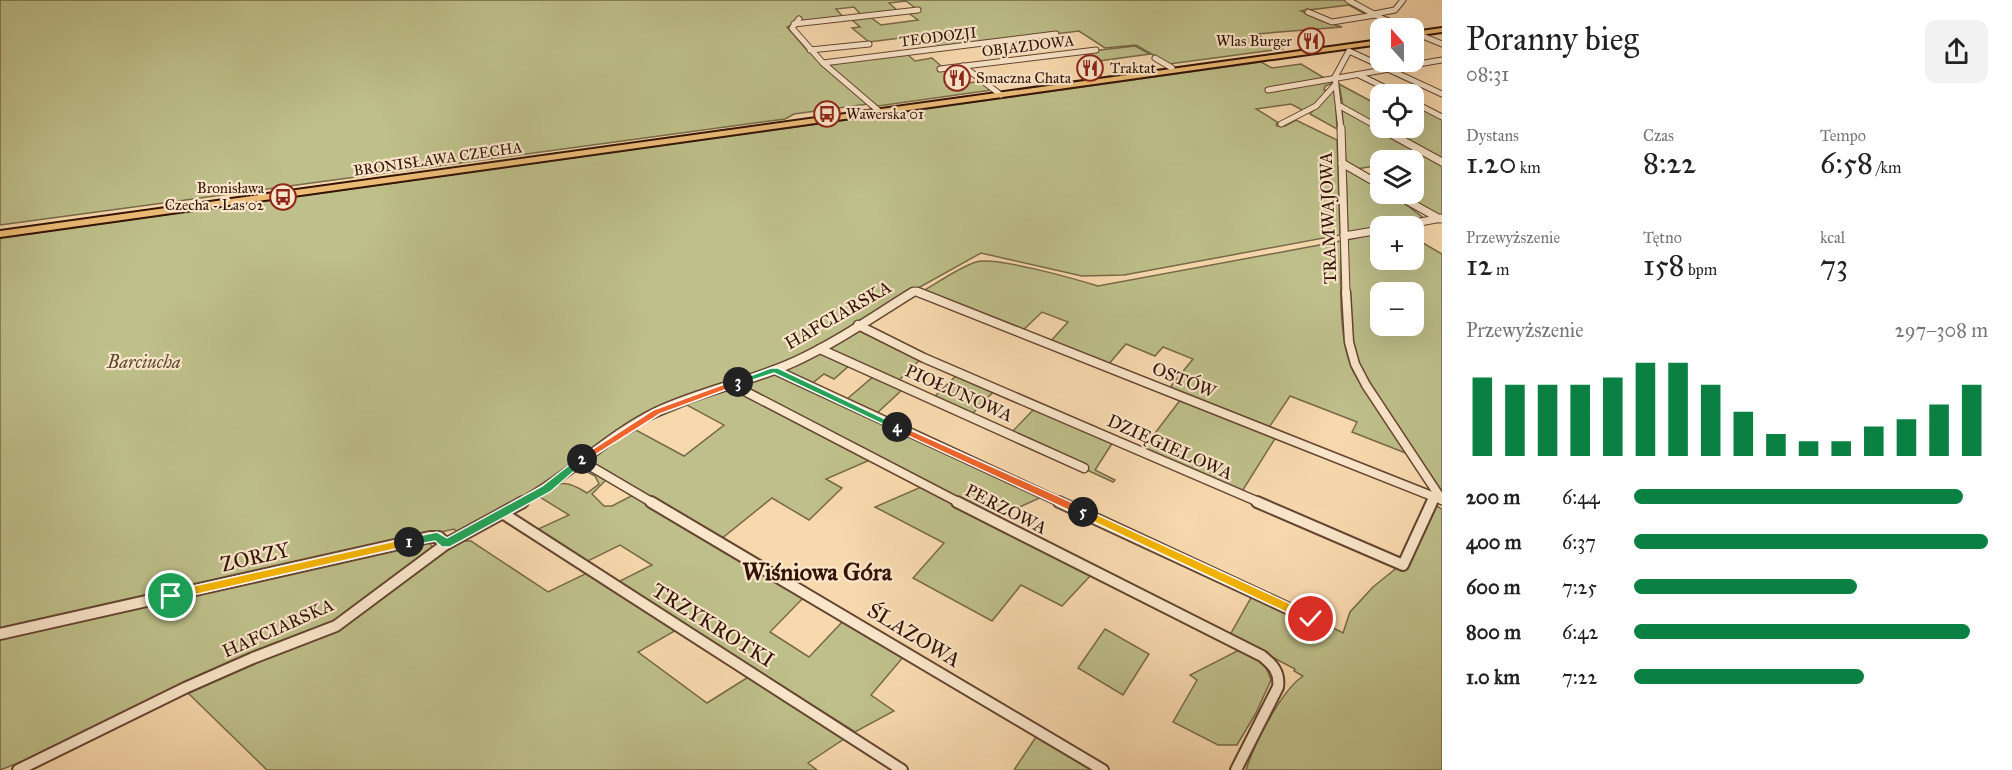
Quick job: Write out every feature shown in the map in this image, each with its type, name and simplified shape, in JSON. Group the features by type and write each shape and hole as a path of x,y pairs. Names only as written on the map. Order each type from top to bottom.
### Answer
{"main road":[{"path":"1424,33 1442,32"},
{"path":"999,93 1370,41"},
{"path":"999,93 1370,41"},
{"name":"BRONISŁAWA CZECHA","path":"0,232 999,93"}],"street":[{"path":"1348,0 1381,18"},
{"path":"1308,12 1332,22 1395,10 1403,0"},
{"path":"793,24 918,10"},
{"path":"793,24 800,19"},
{"path":"793,24 792,28 810,50 878,110"},
{"name":"TEODOZJI","path":"823,63 1056,34"},
{"path":"1424,37 1442,43"},
{"path":"810,50 868,44"},
{"name":"OBJAZDOWA","path":"940,69 1096,50"},
{"path":"1281,124 1316,106 1335,82 1349,51 1370,60"},
{"path":"1155,58 1172,68"},
{"path":"1424,63 1442,60"},
{"name":"OBJAZDOWA","path":"963,66 999,93"},
{"path":"1268,90 1335,82 1375,72"},
{"path":"1397,72 1442,94"},
{"path":"1359,75 1377,84"},
{"name":"TRAMWAJOWA","path":"1335,82 1340,106 1349,342 1355,364 1366,385 1439,499"},
{"path":"1340,106 1442,162"},
{"path":"1424,108 1442,117"},
{"path":"1342,163 1370,179"},
{"path":"1413,204 1441,219"},
{"path":"1424,222 1441,219"},
{"path":"1344,236 1370,232"},
{"name":"HAFCIARSKA","path":"18,770 185,688 253,658 336,626 446,544 546,489 580,460 656,412 775,370 820,349 915,291"},
{"name":"OSTÓW","path":"915,291 1439,499"},
{"name":"DZIĘGIELOWA","path":"858,325 924,358 1402,565 1439,499"},
{"name":"PIOŁUNOWA","path":"820,349 1084,468"},
{"path":"775,370 1311,619"},
{"name":"PERZOWA","path":"731,384 1029,540 1249,648 1267,660 1276,671 1278,683 1236,770"},
{"name":"ŚLAZOWA","path":"580,460 1103,770"},
{"name":"TRZYKROTKI","path":"504,513 903,770"},
{"name":"ZORZY","path":"0,634 428,538 439,537 446,544"}],"green space":[{"path":"0,0 1345,0 1371,14 1365,14 1349,5 1301,11 1342,27 1256,34 1282,49 1169,64 1136,45 1105,48 1079,31 942,48 925,35 869,42 852,28 860,27 851,19 869,16 881,25 918,20 907,12 918,10 906,1 889,3 898,11 862,16 854,7 836,9 844,18 800,22 787,27 807,50 868,104 794,114 785,119 0,225"},
{"path":"1135,46 1150,54 1099,61 1083,52"},
{"path":"907,54 915,61 932,58 962,84 981,81 992,90 878,106 826,64"},
{"name":"Barciucha","path":"1261,62 1272,68 1301,64 1333,83 1325,86 1324,90 1328,91 1306,112 1291,104 1256,109 1279,123 1276,124 1277,126 1285,126 1296,120 1337,140 1340,235 1124,275 1082,276 981,253 793,361 660,408 544,488 457,532 454,529 0,631 0,238"},
{"path":"1339,84 1370,101 1370,121 1343,106"},
{"path":"1332,90 1335,90 1337,129 1310,114"},
{"path":"1424,109 1442,118 1442,160 1401,138 1424,138"},
{"path":"1342,110 1370,125 1370,138 1395,138 1417,150 1370,150 1370,167 1357,169 1346,162"},
{"path":"1424,153 1442,163 1442,215 1438,216 1417,204 1424,204"},
{"path":"1346,166 1370,180 1370,204 1405,204 1421,216 1370,216 1370,229 1348,233"},
{"path":"1370,235 1370,270 1424,270 1424,243 1442,254 1442,495 1390,420 1366,380 1352,341 1347,240"},
{"path":"1341,241 1342,318 1348,358 1355,374 1408,454 1352,432 1357,422 1290,396 1268,429 1168,390 1193,359 1163,347 1155,356 1126,344 1107,366 1049,343 1068,322 1042,312 1021,332 923,291 976,262 1017,265 1098,286"},
{"path":"855,329 922,358 897,382 823,349"},
{"path":"817,352 850,365 834,379 824,374 810,385 781,371"},
{"path":"776,372 1044,496 993,519 736,386"},
{"path":"958,374 995,390 971,415 933,398"},
{"path":"874,376 903,389 877,413 847,399"},
{"path":"724,390 740,393 870,460 826,479 842,488 809,520 772,498 721,539 583,459 636,430 684,456 724,425 687,405 648,421 668,409"},
{"path":"1181,399 1276,437 1241,493 1143,449"},
{"path":"1035,408 1113,442 1095,470 1115,480 1113,482 1087,470 1088,467 1011,433"},
{"path":"589,468 607,479 592,494 604,506 612,506 633,495 806,595 770,632 809,657 845,619 905,655 871,695 894,711 855,732 618,582 652,565 620,545 586,562 536,530 569,515 538,496 551,487 562,484 573,485 587,493 599,484 595,476 589,473"},
{"path":"921,487 1092,574 1062,606 1021,585 992,621 913,578 944,543 875,507"},
{"path":"1435,505 1442,509 1442,770 1246,770 1255,746 1277,705 1303,676 1294,671 1295,669 1230,635 1252,596 1314,618 1343,633 1350,612 1373,587 1399,566"},
{"path":"428,541 434,549 335,623 70,743 0,770 0,638"},
{"path":"457,541 471,541 548,592 587,573 678,629 638,652 707,703 750,676 844,739 808,763 817,770 267,770 187,692 312,639"},
{"path":"1105,629 1149,654 1123,695 1078,668"},
{"path":"1241,649 1263,660 1271,680 1256,713 1237,745 1218,745 1173,722 1197,680 1190,675"},
{"path":"1036,737 1092,770 1014,770"}],"place":[{"name":"Wlas Burger","path":"1311,41"},
{"name":"Traktat","path":"1090,68"},
{"name":"Smaczna Chata","path":"957,78"},
{"name":"Wawerska 01","path":"827,114"},
{"name":"Bronisława Czecha - Las 02","path":"283,197"}],"district":[{"name":"Wiśniowa Góra","path":"817,572"}],"route":[{"path":"171,596 430,537 437,536 446,544 546,489 580,460 656,412 687,399 775,370 1311,619"}]}
